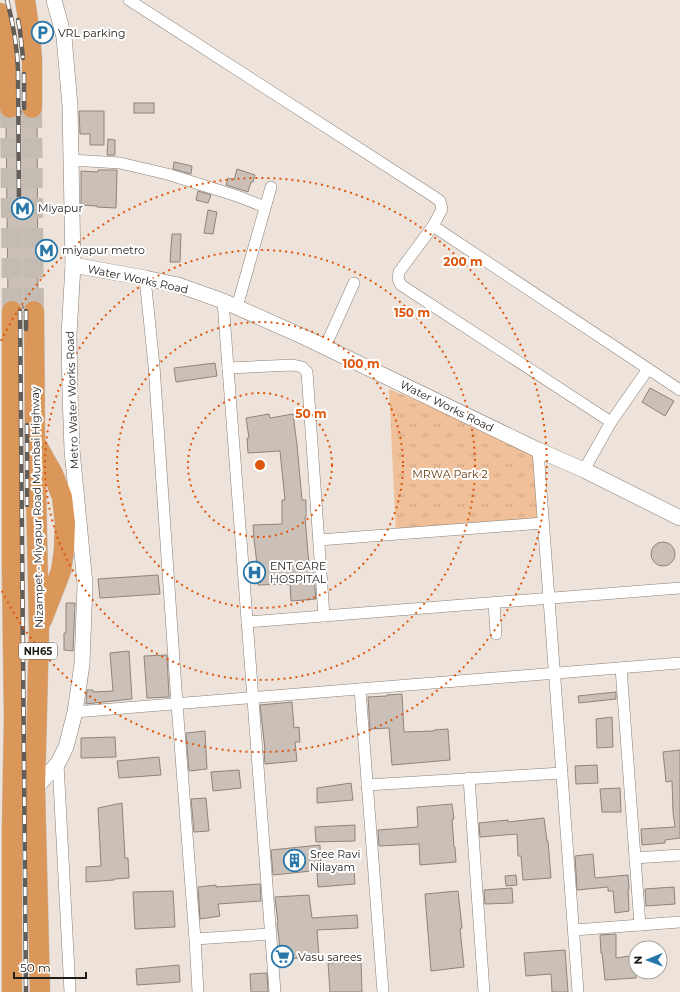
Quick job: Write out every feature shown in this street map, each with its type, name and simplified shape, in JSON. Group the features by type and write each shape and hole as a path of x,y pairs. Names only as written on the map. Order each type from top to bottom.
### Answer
{"highway":[{"path":"25,0 32,60 32,108"},
{"path":"0,13 9,62 10,108"},
{"name":"Nizampet - Miyapur Road Mumbai Highway","path":"12,311 12,569 7,694 14,719 6,826 12,992"},
{"name":"Nizampet - Miyapur Road Mumbai Highway","path":"34,311 39,629 35,790 40,992"},
{"path":"0,453 12,415"},
{"path":"35,442 53,474 62,497 65,523 64,550 61,571 39,629"},
{"path":"0,535 12,569"}],"street":[{"name":"Metro Water Works Road","path":"35,790 58,763 66,747 76,712 82,664 85,584 72,450 70,393 69,335 73,265 70,106 64,37 54,0"},
{"path":"129,0 440,201 442,208 433,226 399,272 398,279 401,285 611,422"},
{"path":"71,160 120,164 167,174 237,196 265,207"},
{"path":"271,187 230,304 228,368 275,992"},
{"path":"433,226 680,390"},
{"name":"Water Works Road","path":"73,265 178,285 230,304 324,347 538,450 584,470 680,518"},
{"path":"145,278 154,366 198,992"},
{"path":"324,347 354,283"},
{"path":"228,368 293,365 302,367 307,372 324,616"},
{"path":"584,470 611,422 648,369"},
{"path":"538,450 578,992"},
{"path":"319,540 543,523"},
{"path":"247,622 680,588"},
{"path":"494,603 496,634"},
{"path":"76,712 680,663"},
{"path":"621,668 640,925"},
{"path":"360,689 383,992"},
{"path":"58,763 70,992"},
{"path":"367,785 562,773"},
{"path":"469,778 484,992"},
{"path":"635,858 680,855"},
{"path":"574,930 680,922"},
{"path":"195,939 270,934"}],"green space":[{"name":"MRWA Park 2","path":"389,389 535,449 537,524 396,534"}],"building":[{"path":"134,103 154,103 154,113 134,113"},
{"path":"21,110 22,114 27,118 37,118 38,301 29,301 24,305 23,309 22,305 17,301 8,301 6,119 16,118 20,114"},
{"path":"79,111 104,111 104,145 90,145 90,134 80,134"},
{"path":"108,139 115,140 115,155 107,155"},
{"path":"174,162 192,166 191,174 173,169"},
{"path":"237,169 255,175 248,192 226,185 228,178 234,180"},
{"path":"98,170 117,170 116,208 81,205 81,171 98,172"},
{"path":"198,191 211,195 208,203 196,200"},
{"path":"208,210 217,212 213,234 204,233"},
{"path":"172,234 181,234 180,262 170,262"},
{"path":"215,363 217,376 176,382 174,368"},
{"path":"650,388 674,401 665,416 642,402"},
{"path":"269,414 270,418 293,414 302,500 306,500 305,517 309,565 313,565 316,599 291,601 290,584 258,585 258,564 253,525 282,524 282,500 285,500 280,451 248,453 247,438 249,438 246,418"},
{"path":"663,542 672,545 675,554 672,563 663,566 654,563 651,554 654,545"},
{"path":"158,575 160,594 100,598 98,579"},
{"path":"66,603 75,603 73,651 64,650 64,633 66,633"},
{"path":"129,651 132,699 86,704 87,690 93,690 93,692 113,691 110,653"},
{"path":"167,655 169,697 147,698 144,656"},
{"path":"616,692 616,699 579,703 578,696"},
{"path":"402,694 404,732 448,729 450,760 392,765 389,728 370,729 368,697"},
{"path":"292,702 294,728 299,727 300,742 295,742 297,761 265,764 260,705"},
{"path":"612,717 613,747 597,748 596,719"},
{"path":"205,731 207,769 189,771 186,733"},
{"path":"115,737 116,757 81,758 81,738"},
{"path":"680,750 680,838 665,840 665,843 642,845 641,829 675,827 672,781 666,782 663,752"},
{"path":"159,757 161,775 119,778 117,761"},
{"path":"597,765 598,783 576,784 575,766"},
{"path":"239,770 241,788 213,791 211,772"},
{"path":"351,783 353,800 317,803 317,788"},
{"path":"620,788 621,812 602,812 600,789"},
{"path":"206,798 209,831 194,832 191,799"},
{"path":"122,803 125,858 128,858 129,878 86,882 86,867 101,866 98,808"},
{"path":"452,804 456,862 420,865 419,844 379,846 378,830 418,827 417,807"},
{"path":"544,818 548,841 551,878 523,880 521,856 518,856 517,834 480,837 479,823 508,820 508,822"},
{"path":"355,825 355,841 316,842 315,827"},
{"name":"Sree Ravi Nilayam","path":"320,845 321,870 273,875 271,850"},
{"path":"593,854 595,878 628,875 629,911 615,913 613,891 608,891 608,887 577,890 575,856"},
{"path":"354,870 355,884 318,887 317,873"},
{"path":"516,875 517,885 506,886 505,876"},
{"path":"260,884 261,901 218,904 220,916 200,919 198,887"},
{"path":"674,887 675,904 646,906 645,889"},
{"path":"512,888 513,903 485,904 484,890"},
{"path":"173,891 175,927 135,929 133,892"},
{"path":"458,891 464,967 431,971 425,894"},
{"path":"309,895 312,918 357,915 358,928 317,930 319,957 280,959 275,897"},
{"path":"616,934 616,958 628,956 628,979 605,980 600,935"},
{"path":"565,950 568,992 552,992 551,974 526,976 524,953"},
{"path":"361,961 362,992 330,992 328,963"},
{"path":"179,965 180,982 137,985 136,969"},
{"path":"267,973 268,992 251,992 250,974"}],"tunnel":[{"path":"10,108 12,311"},
{"path":"32,108 34,311"}],"railway":[{"path":"7,0 14,34 18,69 19,208"},
{"path":"18,20 23,58"},
{"path":"24,74 24,108"},
{"path":"20,311 26,992"},
{"path":"26,311 26,329"},
{"path":"27,425 27,505"}],"place":[{"name":"VRL parking","path":"42,33"},
{"name":"Miyapur","path":"22,208"},
{"name":"miyapur metro","path":"47,250"},
{"name":"ENT CARE HOSPITAL","path":"255,572"},
{"name":"Sree Ravi Nilayam","path":"295,860"},
{"name":"Vasu sarees","path":"282,957"}]}
